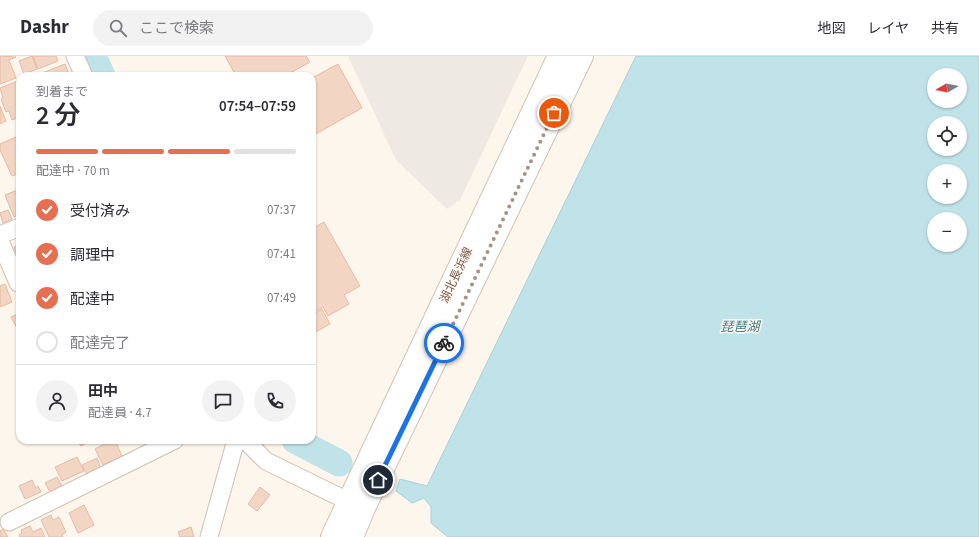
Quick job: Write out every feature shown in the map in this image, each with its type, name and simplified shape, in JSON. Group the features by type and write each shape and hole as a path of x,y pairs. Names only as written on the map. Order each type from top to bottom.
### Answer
{"main road":[{"name":"湖北長浜線","path":"352,537 356,505 559,56"},
{"name":"湖北長浜線","path":"332,537 356,505 582,56"}],"street":[{"path":"75,56 82,72"},
{"path":"0,235 16,229"},
{"path":"0,241 16,278"},
{"path":"9,522 167,444"},
{"path":"209,537 235,444"},
{"path":"249,444 266,461 356,505"}],"shaded area":[{"path":"348,56 528,56 460,200 447,209 396,160"}],"water":[{"name":"琵琶湖","path":"636,56 979,56 979,537 448,537 431,523 431,507 424,498 412,503 396,491 400,479 427,486"}],"building":[{"path":"0,56 16,57 9,60 16,78 0,84"},
{"path":"32,56 37,69 29,72 23,72 19,61"},
{"path":"33,56 56,56 58,61 38,69"},
{"path":"225,56 306,56 310,62 292,72 234,72"},
{"path":"65,64 68,72 45,72"},
{"path":"338,64 362,108 316,134 316,76"},
{"path":"16,82 16,118 12,120 9,111 6,112 1,99 3,98 0,88"},
{"path":"0,106 6,121 0,124"},
{"path":"16,137 16,174 12,176 0,150 0,144"},
{"path":"16,191 16,216 14,217 5,195"},
{"path":"8,210 12,219 3,223 0,213"},
{"path":"324,222 360,286 344,295 349,304 328,316 323,307 316,311 316,227"},
{"path":"5,284 12,302 0,307 0,286"},
{"path":"322,309 330,324 316,332 316,313"},
{"path":"16,315 16,326 11,317"},
{"path":"105,444 117,444 122,456 103,465 95,449"},
{"path":"77,457 84,471 62,481 55,467"},
{"path":"97,458 101,468 87,475 82,465"},
{"path":"57,477 62,486 50,492 45,483"},
{"path":"32,480 36,488 38,486 41,492 25,499 19,486"},
{"path":"260,487 270,495 257,511 248,504"},
{"path":"84,505 94,525 78,533 69,513"},
{"path":"51,515 53,520 59,517 66,532 62,535 63,537 49,537 41,520"},
{"path":"30,526 33,532 41,528 45,537 20,537 19,535 22,533 21,530"},
{"path":"191,527 194,537 180,537 178,532"},
{"path":"3,529 8,537 0,537 0,531"}],"waterway":[{"path":"93,56 100,72"},
{"path":"303,444 339,463"}],"way so far":[{"path":"444,343 554,113"}],"route":[{"path":"378,480 444,343"}]}
